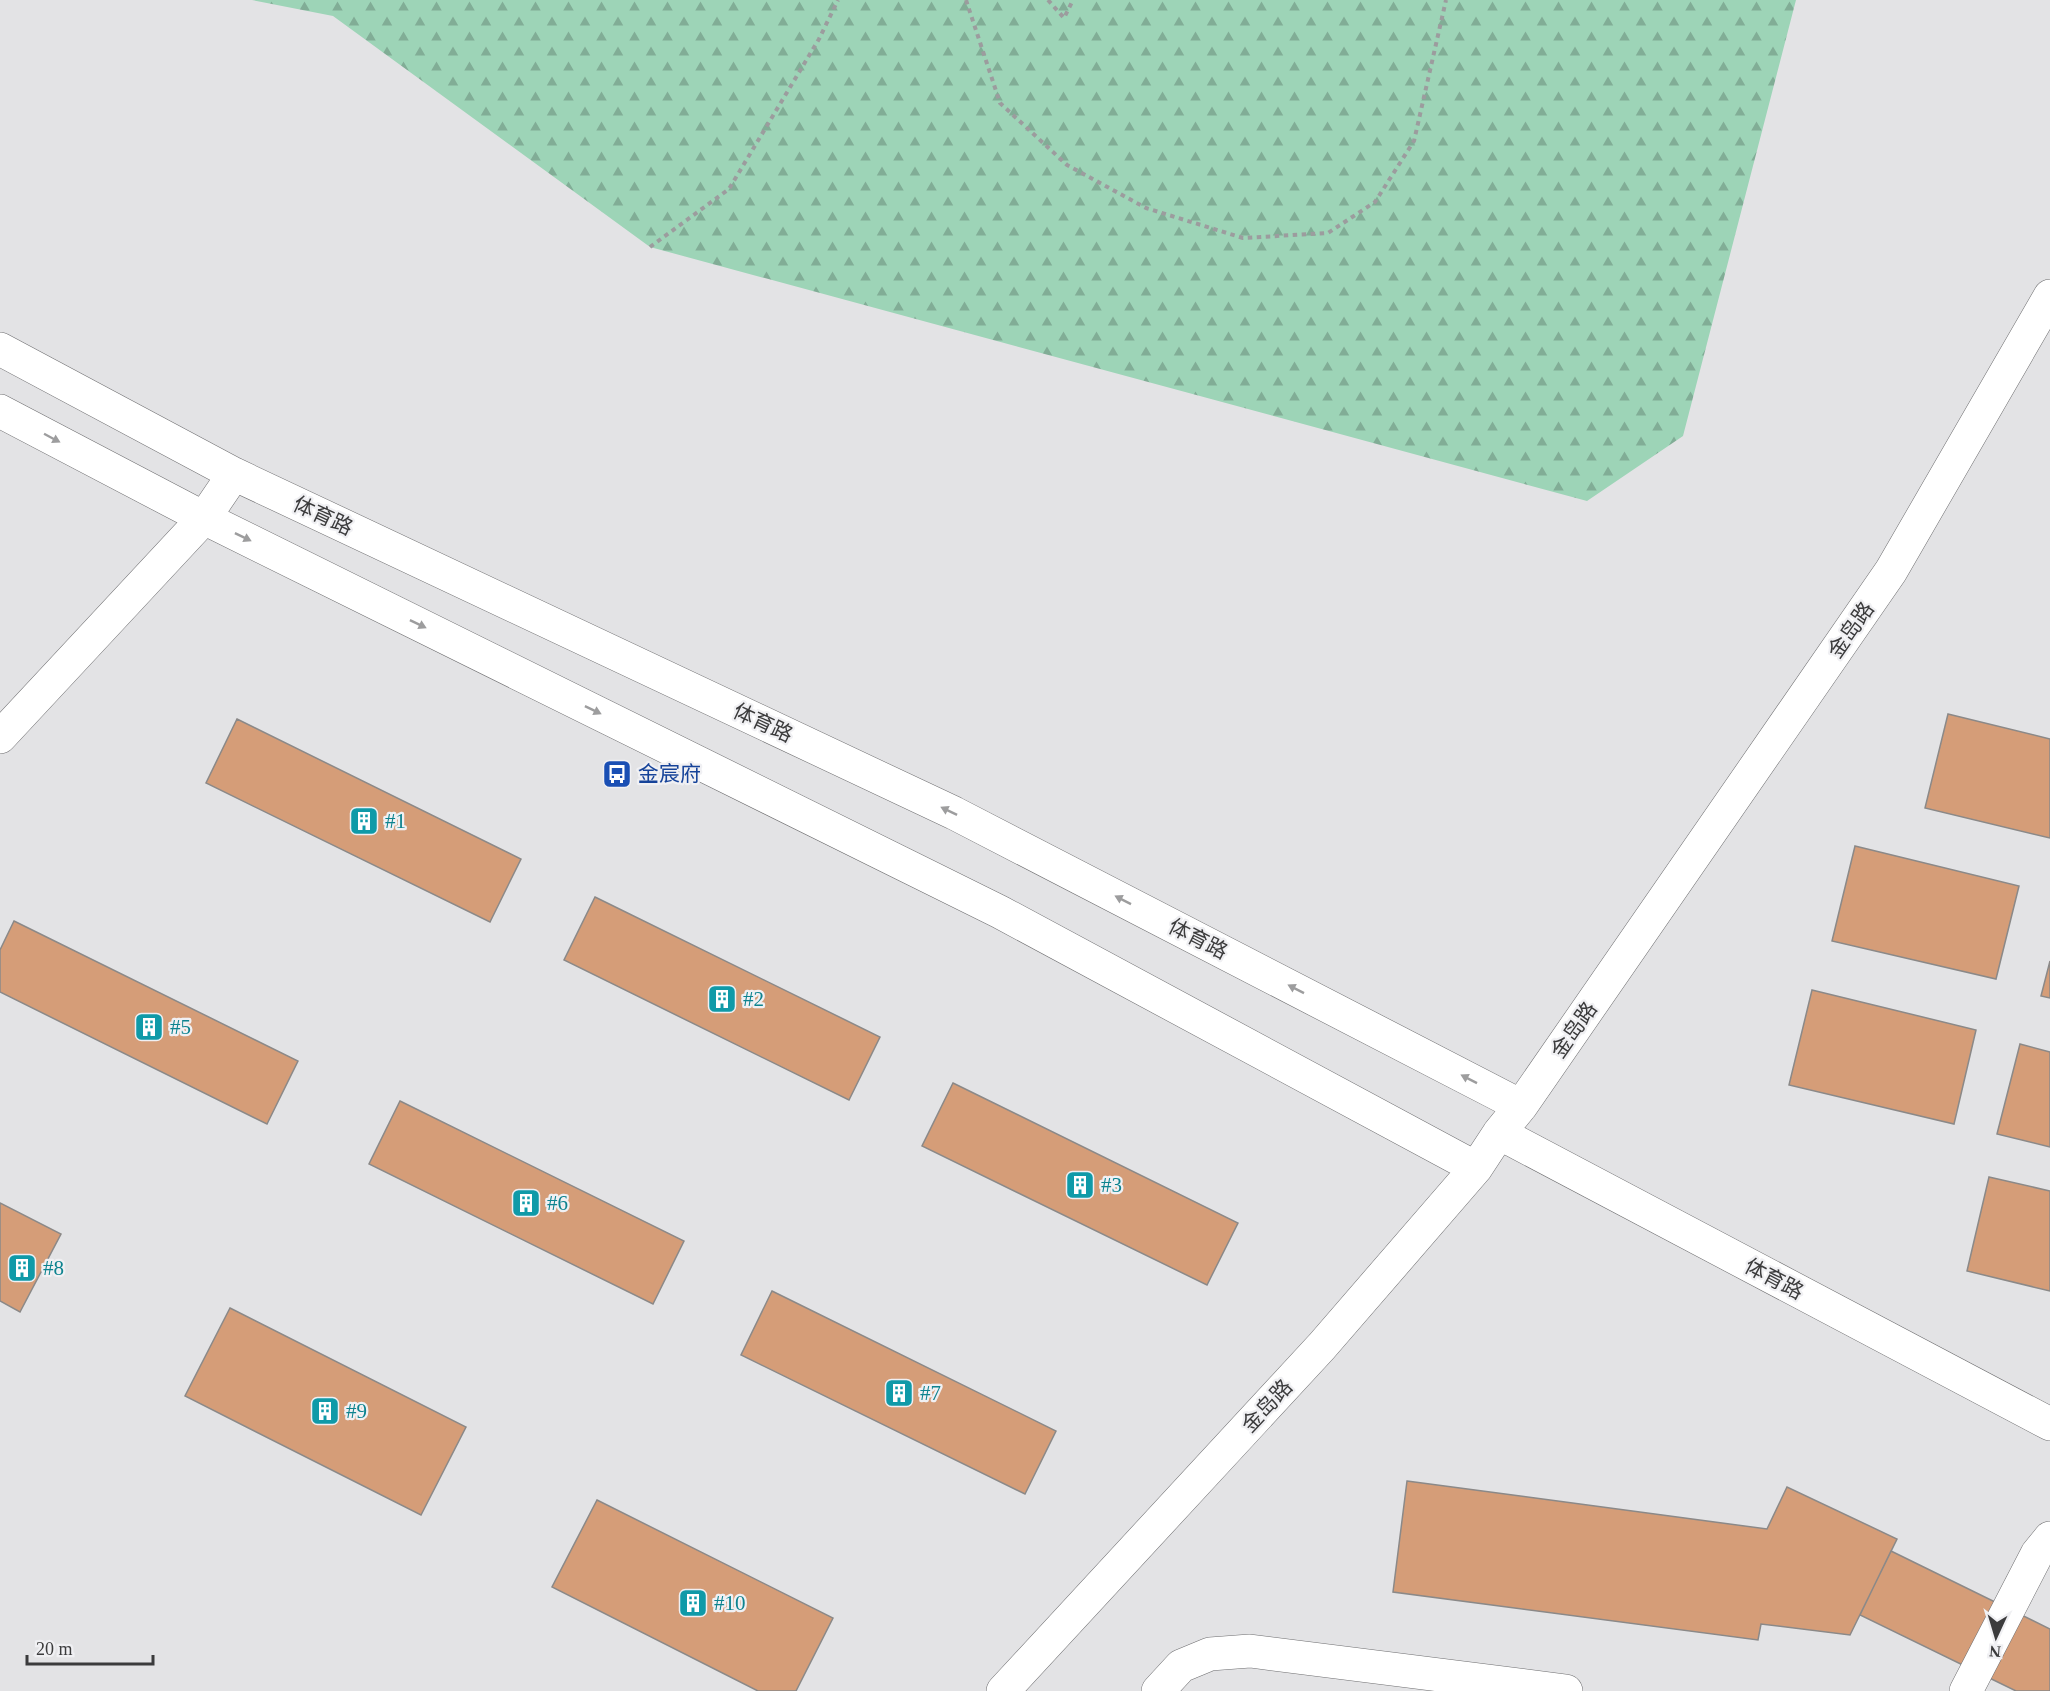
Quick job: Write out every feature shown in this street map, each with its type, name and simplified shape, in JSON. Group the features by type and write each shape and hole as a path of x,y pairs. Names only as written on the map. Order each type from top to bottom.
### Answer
{"street":[{"name":"金岛路","path":"1003,1691 1322,1346 1476,1168 1892,571 2050,296"},
{"name":"体育路","path":"0,349 234,474 954,813 1521,1106"},
{"path":"0,411 204,518 1000,912 1476,1168"},
{"path":"0,737 204,518 234,474"},
{"name":"体育路","path":"1499,1133 2050,1424"},
{"path":"1966,1691 2037,1554 2050,1538"},
{"path":"1158,1691 1181,1666 1210,1654 1250,1651 1566,1691"}],"path":[{"path":"650,247 729,189 819,39 838,0"},
{"path":"966,0 1000,103 1067,165 1146,208 1243,238 1328,233 1375,202 1414,141 1446,0"},
{"path":"1048,0 1064,18 1073,0"}],"green space":[{"path":"252,0 1796,0 1683,436 1587,501 650,247 333,16"}],"building":[{"path":"1948,714 2050,739 2050,838 1925,808"},
{"name":"#1","path":"237,719 521,859 490,922 206,783"},
{"path":"1855,846 2019,886 1996,979 1832,941"},
{"name":"#2","path":"595,897 880,1037 849,1100 564,960"},
{"name":"#5","path":"14,921 298,1061 267,1124 0,992 0,950"},
{"path":"2050,961 2050,998 2041,996"},
{"path":"1812,990 1976,1030 1954,1124 1789,1085"},
{"path":"2020,1044 2050,1052 2050,1147 1997,1134"},
{"name":"#3","path":"953,1083 1238,1223 1207,1285 922,1146"},
{"name":"#6","path":"400,1101 684,1241 653,1304 369,1164"},
{"path":"1989,1177 2050,1191 2050,1291 1967,1271"},
{"name":"#8","path":"0,1203 61,1234 20,1312 0,1301"},
{"name":"#7","path":"772,1291 1056,1431 1025,1494 741,1355"},
{"name":"#9","path":"230,1308 466,1427 421,1515 185,1396"},
{"path":"1407,1481 1767,1529 1787,1487 1897,1539 1850,1635 1761,1624 1758,1640 1393,1592"},
{"name":"#10","path":"597,1500 833,1618 796,1691 758,1691 552,1587"},
{"path":"1891,1551 2050,1629 2050,1691 2016,1691 1860,1615"}],"place":[{"name":"金宸府","path":"617,774"},
{"name":"#1","path":"364,821"},
{"name":"#2","path":"722,999"},
{"name":"#5","path":"149,1027"},
{"name":"#3","path":"1080,1185"},
{"name":"#6","path":"526,1203"},
{"name":"#8","path":"22,1268"},
{"name":"#7","path":"899,1393"},
{"name":"#9","path":"325,1411"},
{"name":"#10","path":"693,1603"}]}
